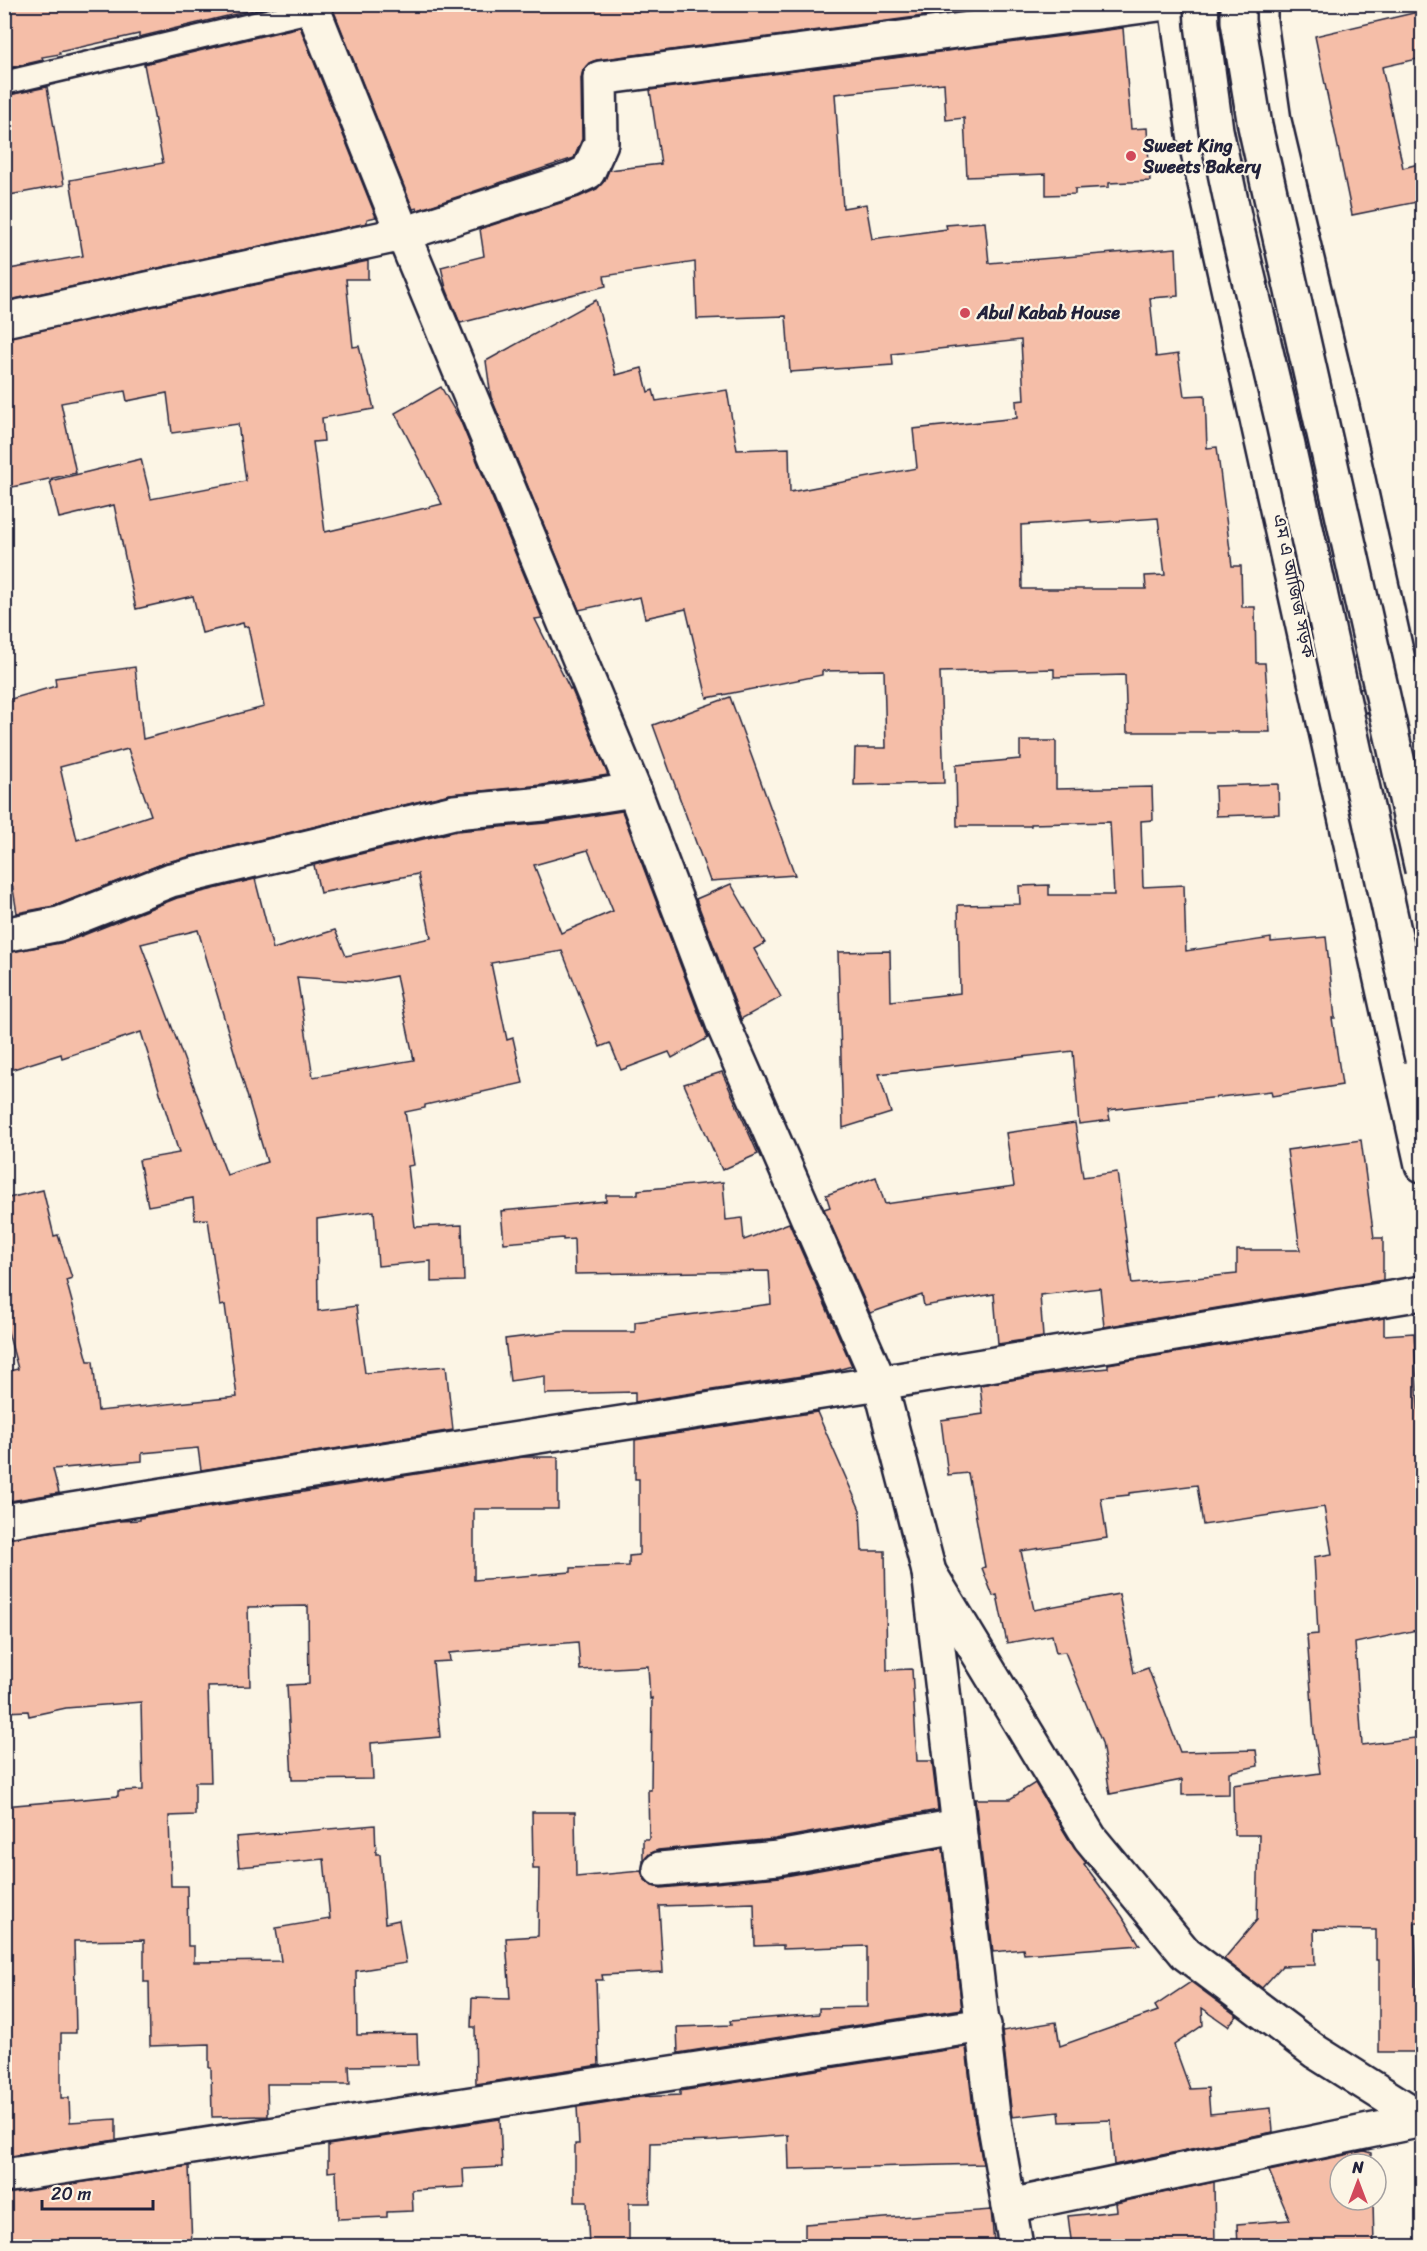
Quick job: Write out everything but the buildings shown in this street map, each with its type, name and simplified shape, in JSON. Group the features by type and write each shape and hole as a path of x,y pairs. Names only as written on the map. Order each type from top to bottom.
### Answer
{"main road":[{"path":"4,320 403,234 572,180 588,172 601,143 600,78 1159,4"},
{"name":"এম এ আজিজ সড়ক","path":"1176,4 1194,134 1422,1165"},
{"path":"1201,4 1216,130 1233,214 1283,423 1422,1059"},
{"path":"1238,4 1238,21 1254,126 1422,870"},
{"path":"1260,4 1260,22 1274,121 1345,418 1417,688 1422,768"},
{"path":"313,7 403,234 634,790 725,1029 880,1383 929,1572 993,2115 1016,2247"},
{"path":"4,935 59,924 171,880 454,812 544,804 634,790"},
{"path":"4,1521 880,1383 1422,1293"},
{"path":"929,1572 1090,1838 1186,1954 1316,2052 1422,2119"},
{"path":"660,1869 778,1858 958,1826"},
{"path":"4,2176 984,2025"},
{"path":"1009,2206 1422,2119"}],"lane":[{"path":"4,83 313,7"},
{"path":"1321,710 1417,688"}],"place":[{"name":"Sweet King Sweets Bakery","path":"1131,156"},
{"name":"Abul Kabab House","path":"965,313"}]}
